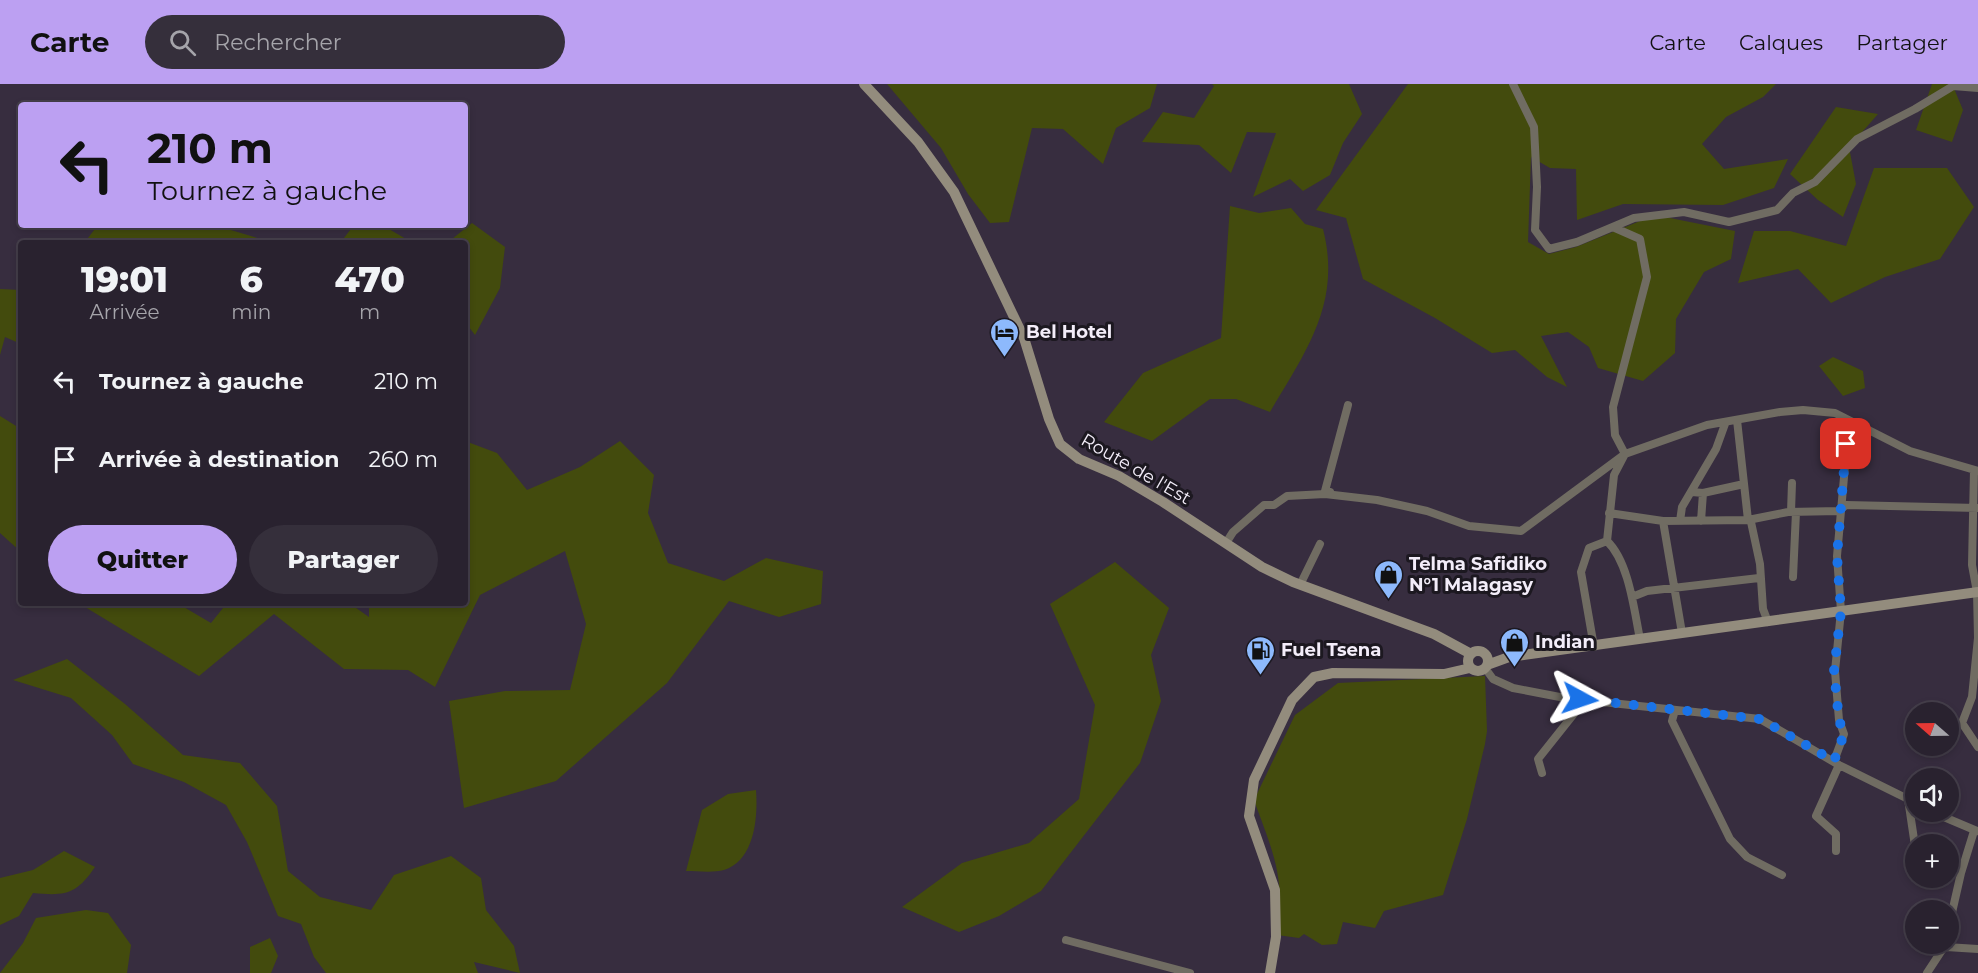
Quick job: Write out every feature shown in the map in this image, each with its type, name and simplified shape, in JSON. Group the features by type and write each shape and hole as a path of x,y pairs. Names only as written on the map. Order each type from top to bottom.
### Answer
{"main road":[{"name":"Route de l'Est","path":"864,84 918,142 954,192 1024,338 1049,419 1060,444 1079,459 1119,476 1147,492 1262,567 1300,585 1434,634 1470,660"},
{"path":"1470,660 1478,671 1498,659 1978,592"},
{"path":"1270,973 1276,937 1275,890 1249,816 1254,780 1292,700 1314,677 1333,673 1454,672 1479,651 1498,659"},
{"path":"1484,653 1486,667"}],"street":[{"path":"1513,84 1534,127 1537,187 1535,230 1549,249 1577,242 1615,228 1634,218 1684,212 1729,222 1777,210 1793,193 1815,182 1857,139 1915,110 1953,86 1978,88"},
{"path":"1615,228 1640,239 1647,277 1613,407 1616,435 1625,454"},
{"path":"1348,405 1325,491 1427,511 1468,526 1521,531 1625,454 1692,430 1737,420 1803,410 1834,413 1910,451 1976,470 1972,566 1978,592 1978,638 1972,697 1962,723 1978,747"},
{"path":"1737,420 1748,520 1751,522 1760,564 1759,578 1763,609 1768,622"},
{"path":"1836,850 1836,834 1816,816 1836,763 1844,734 1839,720 1834,671 1841,611 1837,556 1841,533 1839,511 1849,421"},
{"path":"1680,521 1682,507 1716,449 1725,424"},
{"path":"1607,541 1614,475 1625,454"},
{"path":"1792,483 1793,577"},
{"path":"1692,492 1703,493 1744,484"},
{"path":"1701,521 1703,493"},
{"path":"1226,543 1233,532 1264,505 1274,505 1287,496 1341,494"},
{"path":"1609,513 1664,521 1701,521 1748,520 1793,512 1839,511 1846,505 1928,505 1932,509 1974,509"},
{"path":"1664,521 1682,633"},
{"path":"1607,541 1614,547 1632,597 1640,639"},
{"path":"1594,647 1581,572 1589,548 1607,541"},
{"path":"1300,585 1320,544"},
{"path":"1632,597 1647,591 1759,578"},
{"path":"1486,667 1493,679 1513,688 1580,699 1760,719 1836,763 1905,798"},
{"path":"1542,773 1538,759 1577,710 1580,699"},
{"path":"1660,707 1675,710 1672,721 1730,839 1747,857 1782,875"},
{"path":"1955,822 1976,831 1961,873 1955,900"},
{"path":"1066,940 1190,973"},
{"path":"1959,947 1978,950"},
{"path":"1927,973 1940,954"}],"green space":[{"path":"887,84 1157,84 1150,108 1116,128 1103,164 1063,129 1032,128 1009,222 990,223 968,194 941,148"},
{"path":"1212,84 1349,84 1362,114 1343,143 1330,175 1303,191 1290,179 1253,197 1276,133 1247,132 1231,173 1199,145 1142,142 1163,112 1194,118 1214,86"},
{"path":"1408,84 1776,84 1763,97 1726,117 1702,144 1724,169 1788,159 1774,188 1723,205 1623,204 1577,220 1576,169 1550,168 1531,157 1528,242 1549,254 1576,247 1655,215 1735,231 1731,259 1704,272 1676,319 1675,353 1643,381 1598,368 1589,347 1568,332 1541,336 1567,387 1547,377 1515,350 1492,353 1435,318 1363,279 1346,218 1316,210"},
{"path":"1932,84 1957,84 1953,86 1963,110 1952,142 1916,130"},
{"path":"1836,107 1878,114 1849,147 1856,184 1843,217 1818,200 1790,174"},
{"path":"1874,168 1947,168 1974,207 1940,259 1885,277 1831,303 1798,269 1738,283 1754,231 1790,231 1846,246"},
{"path":"1230,206 1259,213 1291,208 1305,224 1323,229 1328,256 1328,280 1324,303 1308,347 1296,368 1270,412 1236,399 1210,399 1152,441 1104,422 1143,373 1221,338"},
{"path":"472,223 505,247 500,288 475,335 468,326 468,240 451,240"},
{"path":"96,228 224,228 264,240 86,240"},
{"path":"352,228 387,228 408,240 342,240"},
{"path":"0,289 18,290 18,343 5,337 0,355"},
{"path":"1833,357 1863,371 1865,388 1843,396 1819,366"},
{"path":"0,416 18,427 18,549 0,533"},
{"path":"620,441 654,475 648,513 668,563 724,581 766,558 823,571 821,604 779,617 729,601 667,683 556,781 464,808 449,701 505,691 570,690 586,624 565,551 480,595 435,687 408,670 344,669 274,614 199,676 85,606 182,606 211,623 225,606 353,606 369,617 369,606 468,606 468,442 497,453 527,490 580,467"},
{"path":"1115,562 1169,608 1151,655 1161,701 1140,763 1041,891 999,916 959,932 902,907 962,863 1029,843 1079,799 1095,705 1050,604"},
{"path":"67,659 125,704 183,755 240,763 277,806 288,871 320,897 371,910 394,875 451,856 481,878 486,910 514,946 520,973 474,962 478,973 326,973 314,957 301,924 278,916 247,842 226,805 184,782 133,764 112,735 71,698 13,680"},
{"path":"1485,676 1487,731 1485,744 1467,819 1443,895 1384,911 1375,928 1343,922 1337,944 1322,945 1304,934 1299,938 1277,935 1279,881 1272,851 1254,800 1295,715 1338,683"},
{"path":"756,790 755,825 742,857 734,865 724,870 686,871 702,810 728,794"},
{"path":"64,851 95,867 82,883 69,892 33,893 19,916 0,925 0,878 33,870"},
{"path":"86,910 108,913 131,945 127,973 0,973 23,943 36,918"},
{"path":"270,938 278,956 271,973 250,973 250,947"}],"place":[{"name":"Bel Hotel","path":"1005,358"},
{"name":"Telma Safidiko N°1 Malagasy","path":"1388,600"},
{"name":"Indian","path":"1514,668"},
{"name":"Fuel Tsena","path":"1260,676"}],"route":[{"path":"1580,699 1760,719 1834,761 1844,734 1839,720 1834,671 1839,648 1841,611 1837,556 1841,533 1839,511 1846,444"}]}
